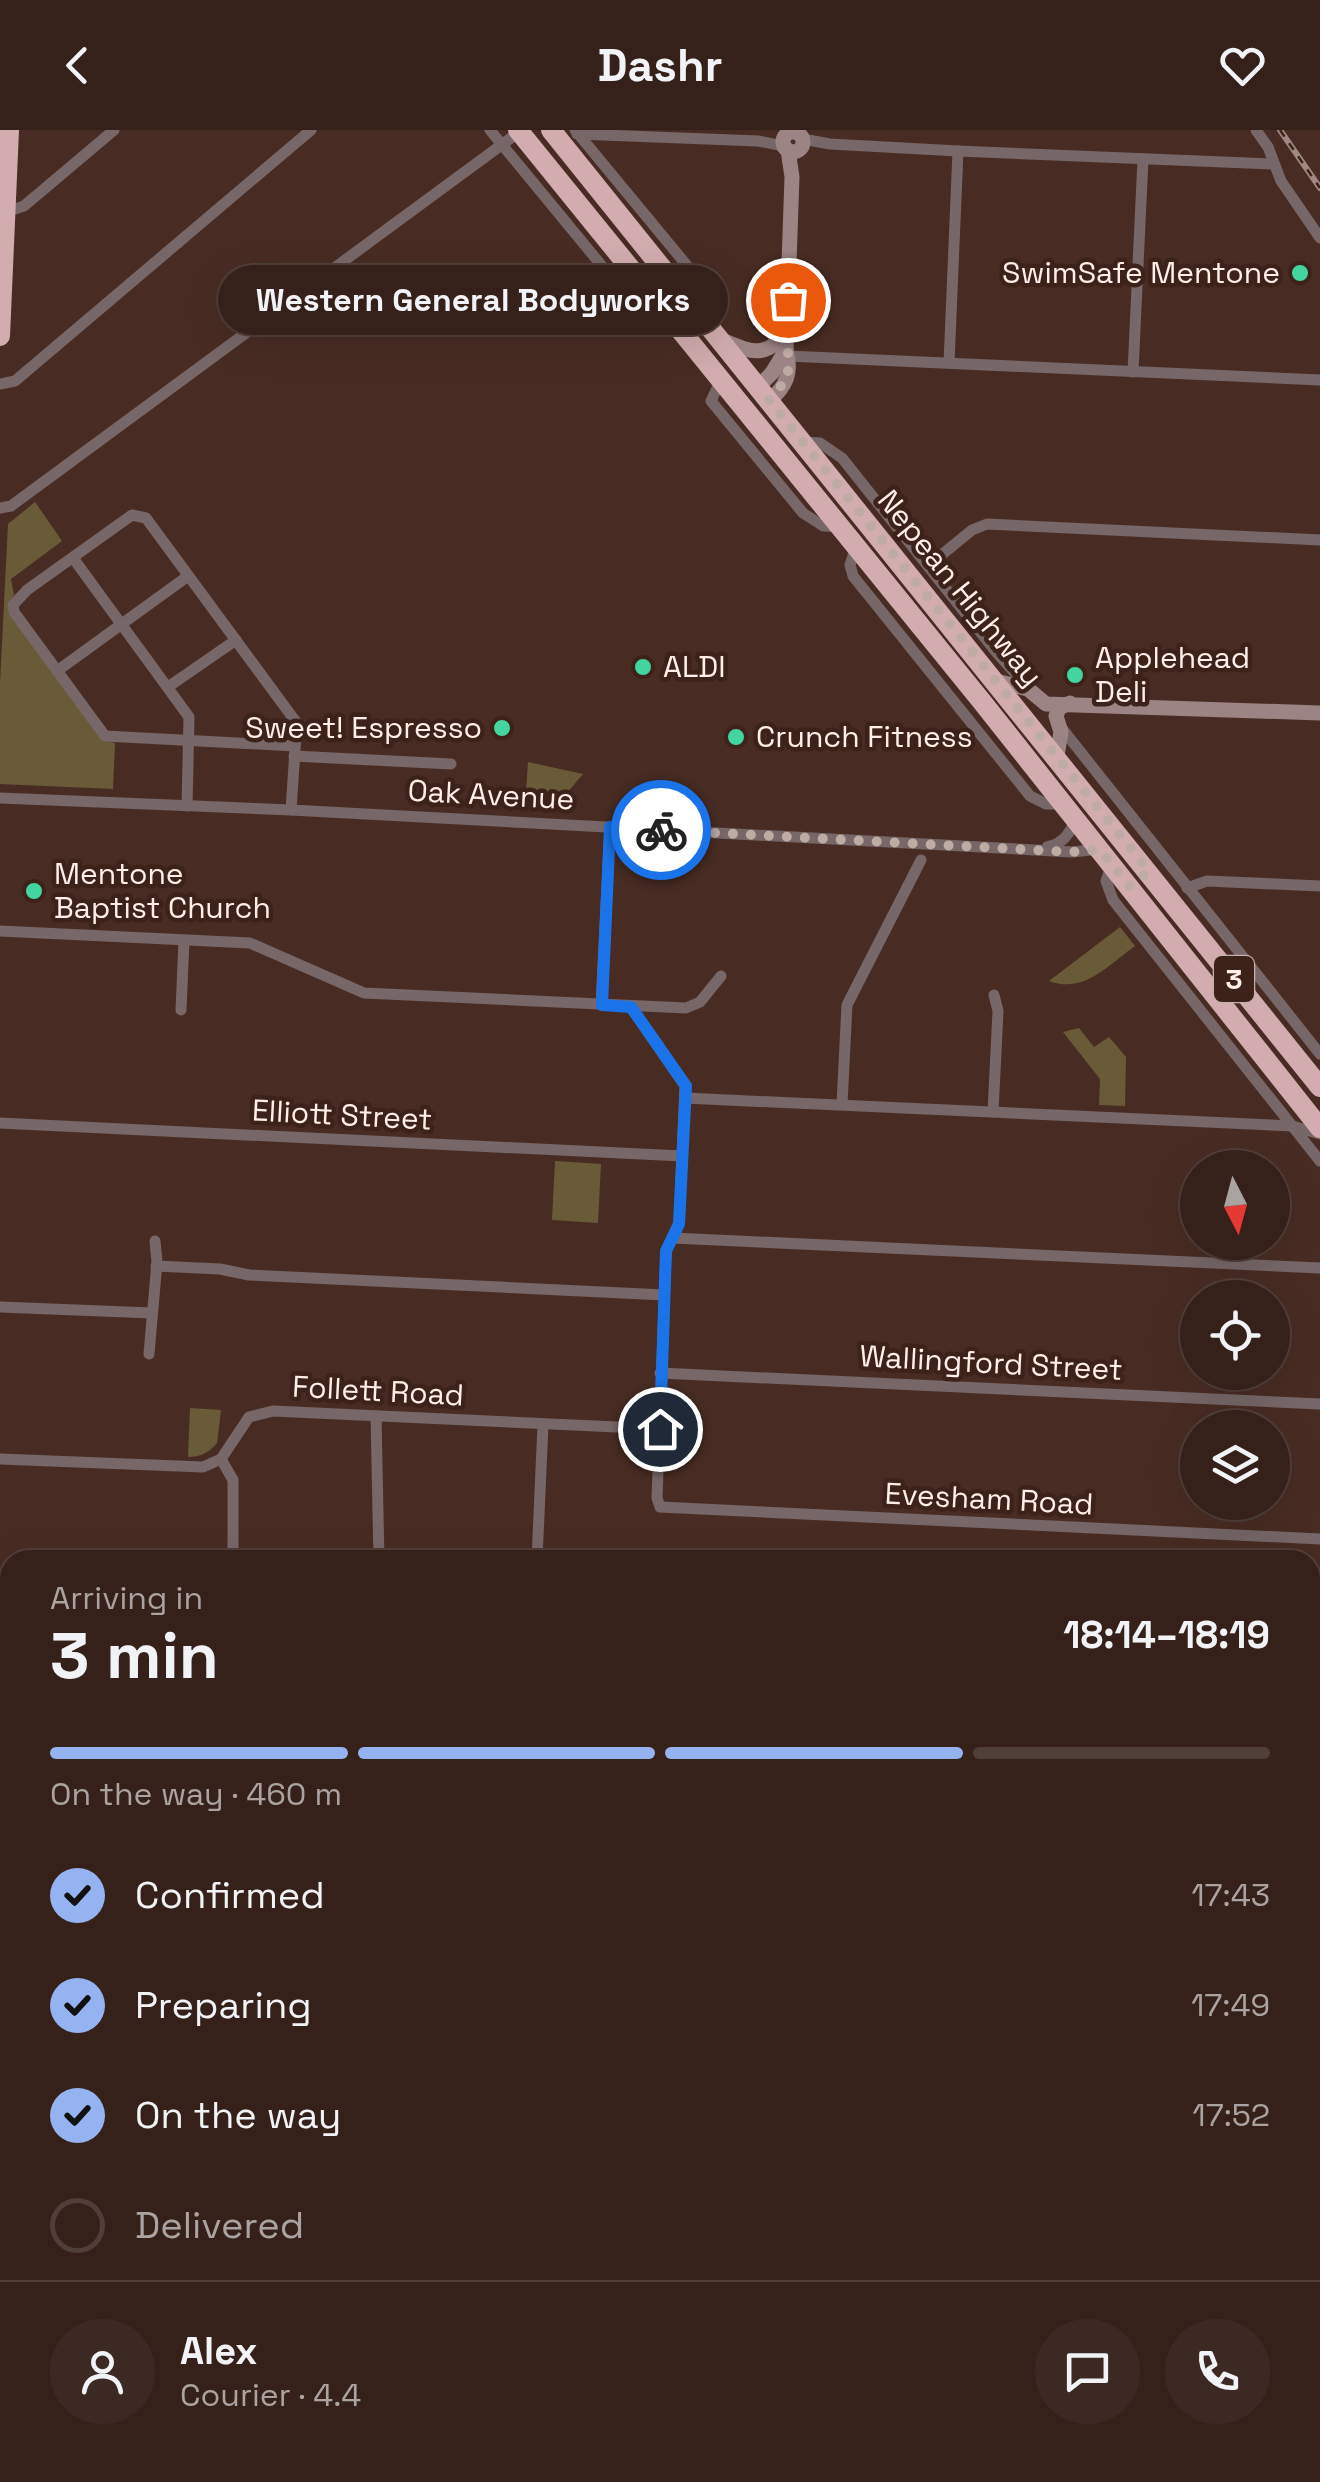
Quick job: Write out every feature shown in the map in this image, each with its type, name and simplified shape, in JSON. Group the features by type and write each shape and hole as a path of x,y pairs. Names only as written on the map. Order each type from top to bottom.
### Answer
{"highway":[{"path":"0,336 10,130"},
{"name":"Nepean Highway","path":"550,130 1320,1087"},
{"name":"Nepean Highway","path":"513,136 640,282 841,528 1070,812 1106,863 1130,886 1320,1131"},
{"path":"667,316 691,302"},
{"path":"746,413 763,394"},
{"path":"880,577 899,562"},
{"path":"1130,886 1149,871"}],"street":[{"path":"4,198 24,206 114,130"},
{"path":"0,384 15,381 311,130"},
{"path":"490,130 513,136"},
{"path":"1256,130 1281,181 1320,238"},
{"path":"576,132 694,274 698,283 691,302"},
{"path":"576,132 1274,164"},
{"path":"0,508 11,506 513,136"},
{"path":"763,394 787,353 793,140"},
{"path":"948,363 958,151"},
{"path":"1133,372 1143,159"},
{"path":"722,340 758,352 775,346 787,331"},
{"path":"787,353 1320,380"},
{"path":"720,382 710,401 791,499 816,523 841,528"},
{"path":"803,442 820,443 837,453 1320,1054"},
{"path":"291,810 294,752 296,722 146,518 132,515 15,600 14,612 105,736 190,742 294,752 451,764"},
{"path":"928,566 972,530 987,524 1320,540"},
{"path":"856,547 850,561 852,576 939,684 1030,796 1070,812 1057,845 1038,848"},
{"path":"73,558 189,717 187,806"},
{"path":"57,672 188,576"},
{"path":"168,687 236,640"},
{"path":"996,681 1037,698 1070,702 1320,713"},
{"path":"939,684 974,692"},
{"path":"1056,756 1057,711 1070,702"},
{"name":"Oak Avenue","path":"0,798 1038,848 1072,852 1106,863"},
{"path":"602,1005 610,827"},
{"path":"842,1104 846,1005 921,860"},
{"path":"1106,863 1109,891 1120,909 1320,1161"},
{"path":"1187,888 1207,881 1320,886"},
{"path":"0,931 250,944 364,993 692,1007 721,976"},
{"path":"182,1010 184,940"},
{"path":"993,1112 998,1011 994,994"},
{"path":"631,1007 684,1080 679,1224 666,1251 660,1429"},
{"path":"1304,1035 1320,1032"},
{"path":"685,1098 1292,1126 1320,1131"},
{"name":"Elliott Street","path":"0,1123 682,1156"},
{"path":"672,1238 1320,1268"},
{"path":"149,1354 155,1241"},
{"path":"156,1266 220,1269 249,1275 664,1295"},
{"path":"0,1307 152,1313"},
{"name":"Wallingford Street","path":"660,1373 1320,1404"},
{"name":"Follett Road","path":"221,1460 245,1420 259,1413 660,1429"},
{"path":"376,1416 379,1550"},
{"path":"537,1550 543,1424"},
{"name":"Evesham Road","path":"660,1429 658,1502 665,1508 1320,1540"},
{"path":"0,1459 193,1468 221,1460 233,1480 233,1550"}],"shaded area":[{"path":"35,502 62,541 11,579 14,595 10,601 105,741 115,743 113,789 0,784 0,683 8,524"},
{"path":"528,762 583,774 554,808 525,808"},
{"path":"1120,927 1135,946 1115,962 1084,981 1049,981"},
{"path":"1079,1028 1094,1047 1109,1037 1126,1057 1125,1106 1099,1105 1100,1079 1063,1032"},
{"path":"555,1161 601,1164 598,1223 552,1220"},
{"path":"190,1408 221,1410 217,1443 204,1454 188,1457"}],"railway":[{"path":"1280,130 1320,188"}],"way so far":[{"path":"661,830 1072,852 1100,850 1130,886 1149,871 769,400 788,378 788,300"}],"place":[{"name":"SwimSafe Mentone","path":"1300,273"},
{"name":"Western General Bodyworks","path":"788,300"},
{"name":"ALDI","path":"643,667"},
{"name":"Applehead Deli","path":"1075,675"},
{"name":"Sweet! Espresso","path":"502,728"},
{"name":"Crunch Fitness","path":"736,737"},
{"name":"Mentone Baptist Church","path":"34,891"}],"route":[{"path":"660,1429 666,1251 679,1224 685,1083 631,1007 602,1005 610,827 661,830"}]}
